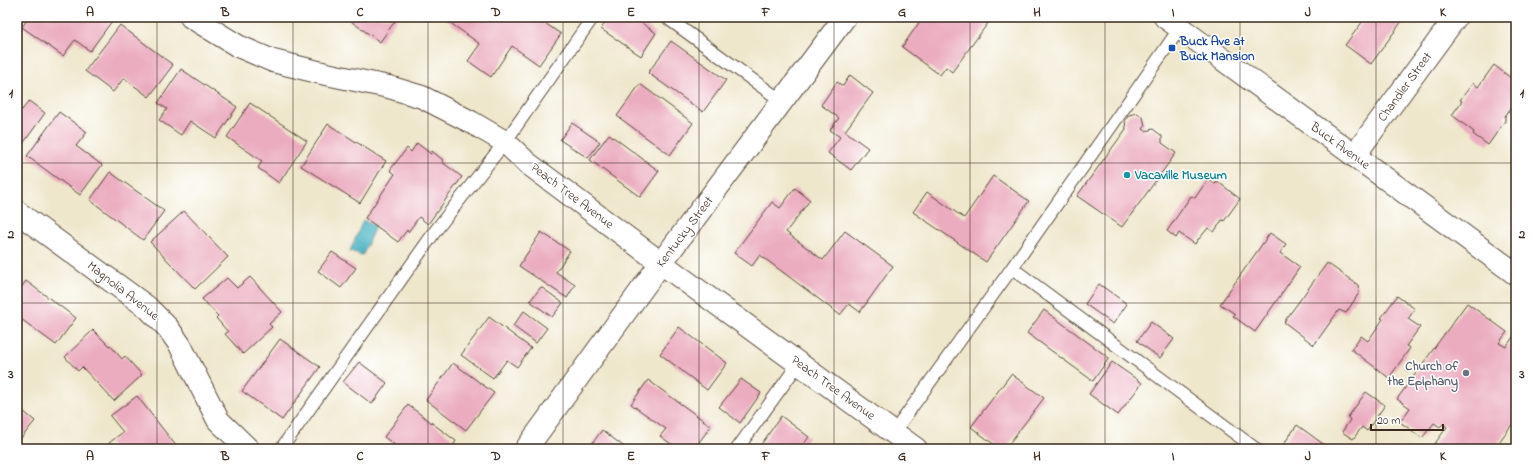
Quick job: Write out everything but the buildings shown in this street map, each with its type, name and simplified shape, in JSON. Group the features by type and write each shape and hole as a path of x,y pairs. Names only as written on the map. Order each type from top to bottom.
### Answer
{"street":[{"name":"Peach Tree Avenue","path":"191,17 238,46 273,60 326,74 389,87 422,97 471,122 505,142 526,162 661,263 916,449"},
{"name":"Kentucky Street","path":"526,449 661,263 783,102 845,17"},
{"name":"Chandler Street","path":"1354,156 1456,17"},
{"name":"Buck Avenue","path":"1173,23 1516,274"},
{"name":"Magnolia Avenue","path":"17,212 147,307 168,328 180,345 218,420 248,449"}],"lane":[{"path":"281,449 436,230 505,142 593,17"},
{"path":"666,17 783,102"},
{"path":"894,432 1012,268 1173,23"},
{"path":"1012,268 1256,449"},
{"path":"737,449 799,363"}],"water":[{"path":"363,220 375,226 362,255 350,251"}],"place":[{"name":"Buck Ave at Buck Mansion","path":"1172,48"},
{"name":"Vacaville Museum","path":"1127,175"},
{"name":"Church of the Epiphany","path":"1466,373"}]}
